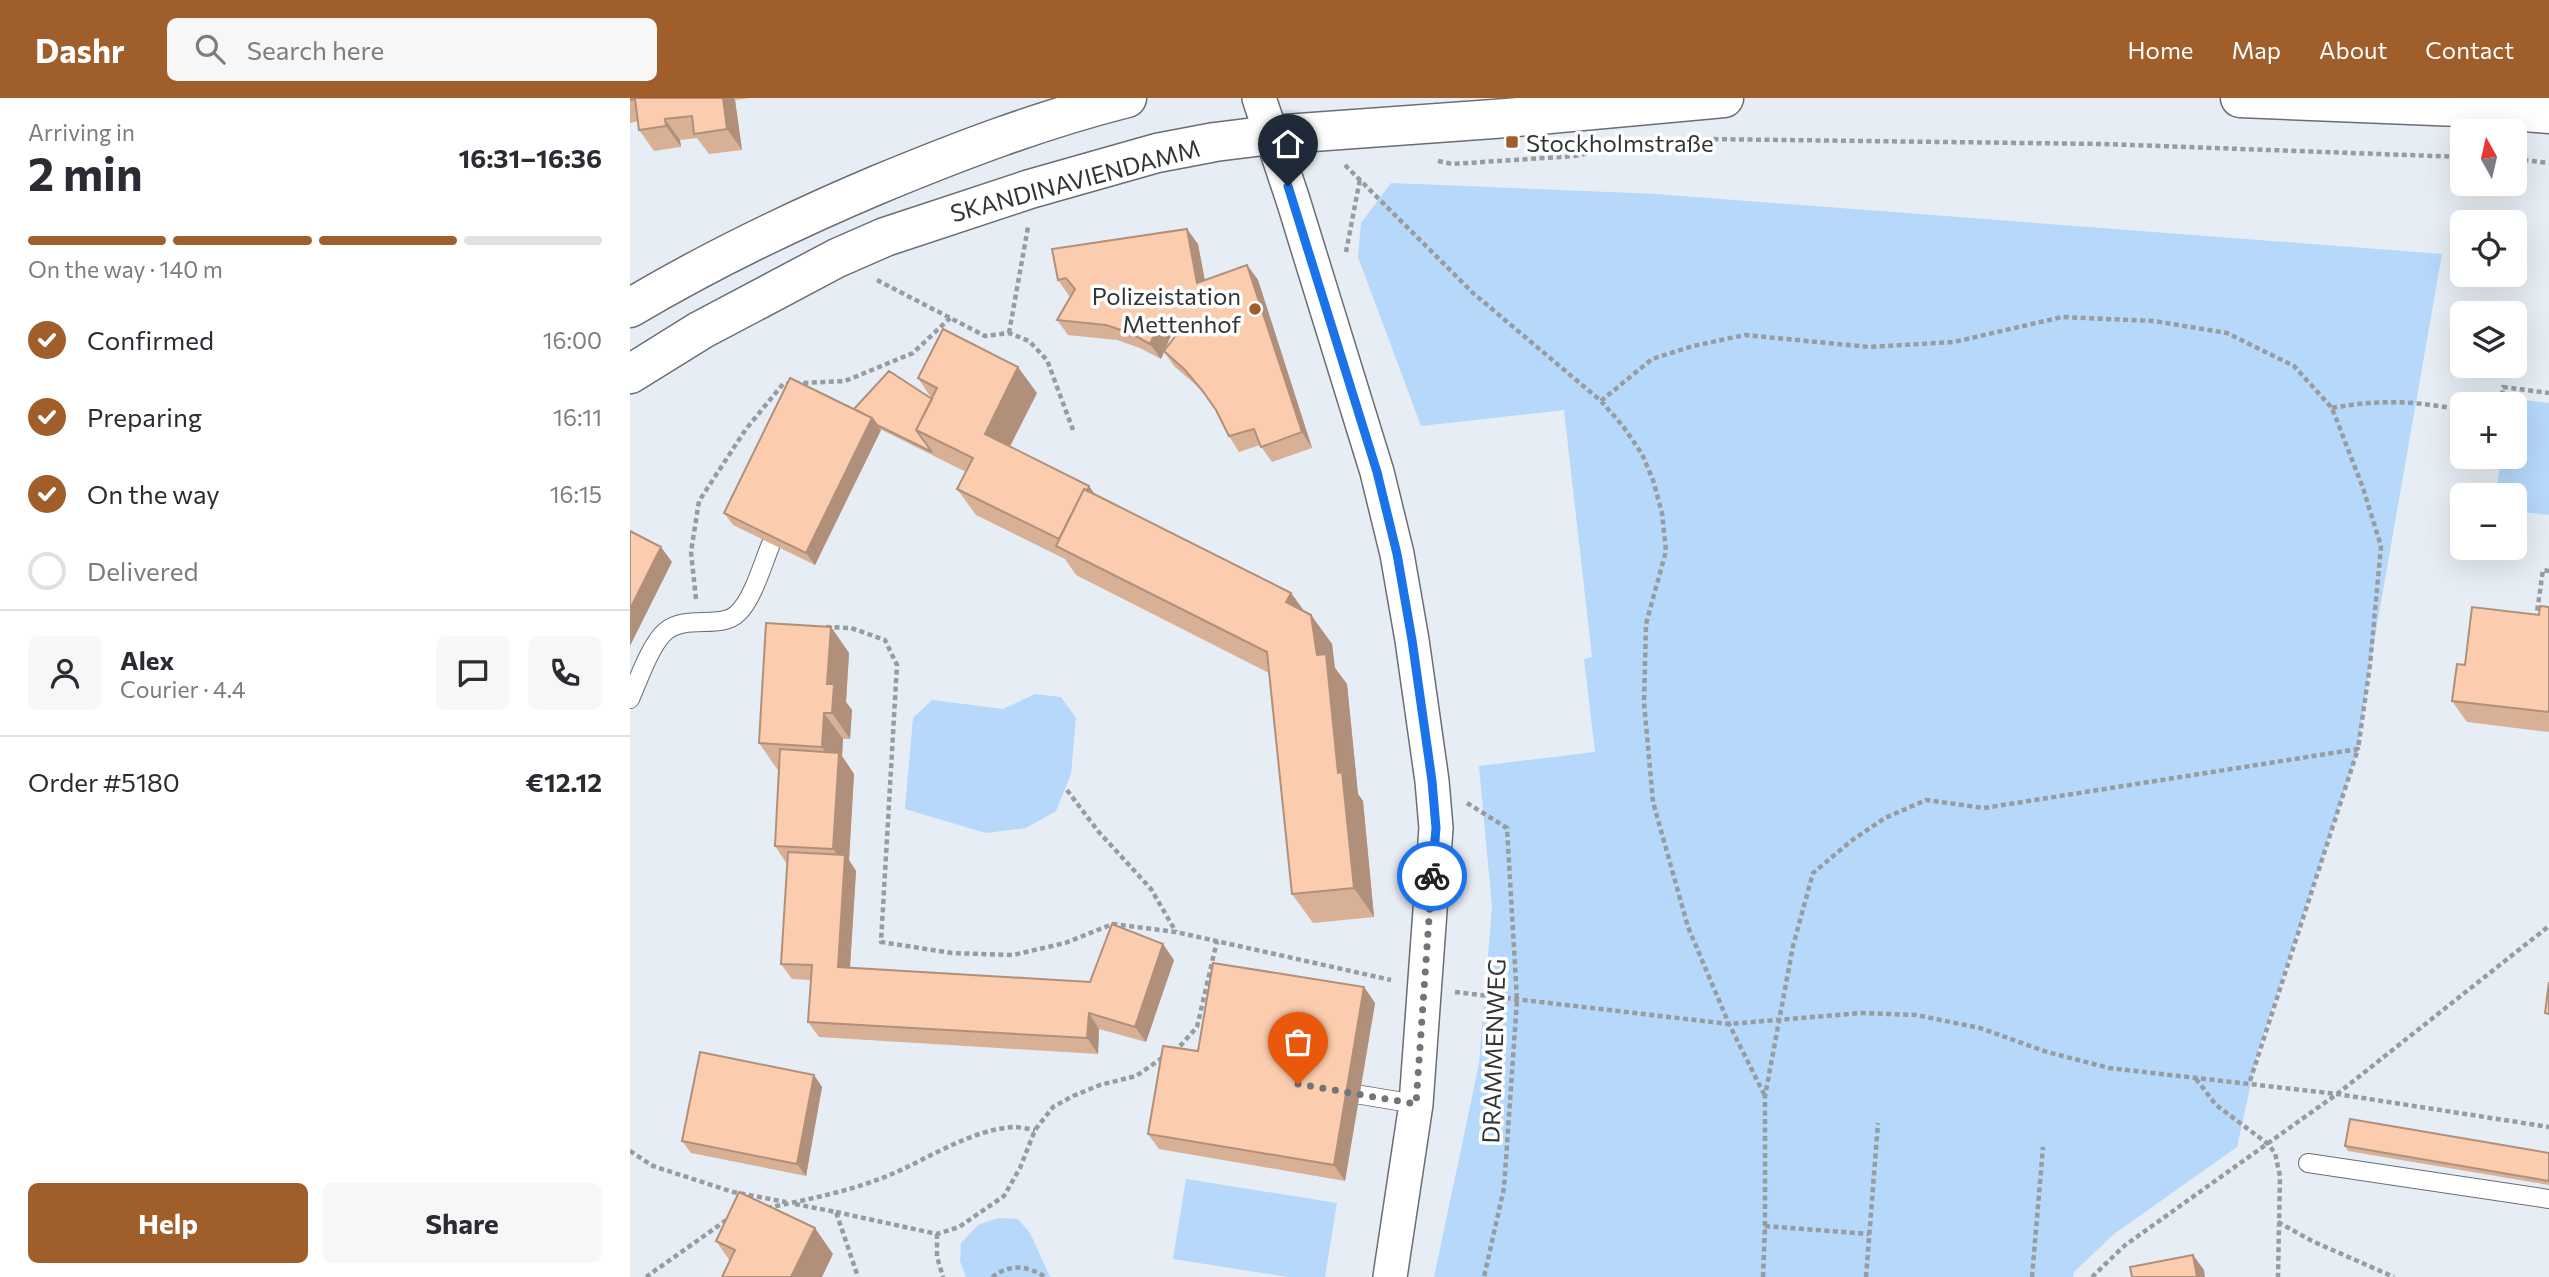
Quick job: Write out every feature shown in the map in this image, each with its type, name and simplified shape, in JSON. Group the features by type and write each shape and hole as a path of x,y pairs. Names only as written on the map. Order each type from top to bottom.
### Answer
{"main road":[{"path":"630,308 680,278 852,196 1012,131 1127,98"},
{"name":"SKANDINAVIENDAMM","path":"630,374 701,330 837,257 906,229 1030,189 1157,153 1271,135 1518,117 1724,98"},
{"path":"2240,98 2459,107 2549,114"}],"street":[{"path":"1259,98 1377,472 1397,554 1432,781 1436,828 1416,1104 1390,1277"}],"lane":[{"path":"630,699 665,631 697,621 714,622 737,615 744,606 771,544"},
{"path":"1323,1088 1416,1104"},
{"path":"2308,1163 2549,1199"}],"path":[{"path":"1701,139 2104,144 2450,157"},
{"path":"1431,159 1452,164 1575,156 1624,146"},
{"path":"1355,160 1342,161 1473,293 1601,401 1623,426 1642,454 1662,513 1666,551 1646,624 1644,703 1653,802 1688,928 1729,1024 1765,1096"},
{"path":"2527,160 2549,163"},
{"path":"1320,290 1345,255 1360,179"},
{"path":"1009,333 1029,219"},
{"path":"876,279 985,336 1009,333 1029,341 1047,360 1073,430"},
{"path":"1601,401 1652,359 1693,346 1745,335 1869,347 1954,342 2062,317 2154,321 2227,333 2294,366 2332,408 2364,488 2381,546 2370,665 2358,749 2249,1084"},
{"path":"697,621 691,552 699,500 754,420 783,384 845,381 913,353 950,318"},
{"path":"2502,392 2503,387 2549,393"},
{"path":"2332,408 2367,401 2404,401 2450,408"},
{"path":"2535,621 2543,570 2549,571"},
{"path":"1763,1277 1765,1096 1793,946 1814,873 1851,841 1885,818 1926,800 1984,808 2358,749"},
{"name":"DRAMMENWEG","path":"1432,781 1507,828 1517,1000 1504,1188 1484,1277"},
{"path":"1067,790 1098,831 1152,888 1176,932"},
{"path":"2092,1277 2124,1246 2337,1094 2549,926"},
{"path":"630,1151 653,1166 733,1192 937,1234 960,1227 1004,1196 1020,1168 1035,1130 1054,1107 1100,1085 1136,1076 1181,1045 1197,1027 1217,941"},
{"path":"2196,1079 2216,1105 2268,1144 2279,1164 2278,1277"},
{"path":"2337,1094 2549,1127"},
{"path":"1866,1277 1878,1123"},
{"path":"756,1210 858,1186 986,1133 1014,1127 1035,1130"},
{"path":"2032,1277 2043,1147"},
{"path":"836,1212 858,1277"},
{"path":"646,1277 734,1215"},
{"path":"2278,1222 2312,1241 2394,1277"},
{"path":"1765,1226 1869,1234"},
{"path":"937,1234 937,1256 943,1277"},
{"path":"992,1277 1004,1269 1021,1267 1045,1277"}],"shaded area":[{"path":"1391,183 1656,194 2442,254 2370,665 2358,749 2257,1055 2237,1147 2114,1234 2074,1272 2073,1277 1434,1277 1479,1064 1492,907 1479,766 1595,752 1584,659 1592,657 1564,410 1421,426 1358,257 1361,223"},
{"path":"2527,400 2549,403 2549,515 2527,512 2527,483 2498,483 2499,469 2527,469"},
{"path":"1035,694 1061,697 1076,718 1071,774 1056,811 1026,828 986,833 905,809 913,718 932,700 1003,709"},
{"path":"1186,1179 1337,1203 1325,1277 1288,1277 1173,1259"},
{"path":"998,1218 1018,1219 1030,1233 1050,1277 966,1277 960,1261 961,1243 978,1225"}],"building":[{"path":"630,98 723,98 727,129 694,134 692,116 665,119 666,126 639,130 635,99"},
{"path":"1187,229 1197,283 1247,265 1302,432 1261,447 1254,429 1229,436 1202,390 1164,351 1180,330 1162,318 1150,344 1130,333 1106,325 1057,320 1075,289 1066,278 1058,280 1052,249"},
{"path":"943,329 1018,367 985,434 1089,486 1087,491 1084,489 1059,539 957,489 973,458 916,430 937,388 918,378"},
{"path":"889,371 932,399 916,430 932,452 877,425 872,418 854,409"},
{"path":"790,378 872,418 806,553 724,513"},
{"path":"1084,489 1291,593 1286,602 1311,615 1317,655 1326,654 1338,773 1342,772 1354,888 1292,894 1267,652 1056,546"},
{"path":"630,531 661,547 630,609"},
{"path":"2540,606 2549,607 2549,712 2452,701 2457,664 2465,665 2472,607 2539,615"},
{"path":"766,623 831,627 827,684 834,684 832,713 824,713 822,747 759,743"},
{"path":"780,749 839,753 833,849 775,846"},
{"path":"788,852 845,855 838,967 1090,982 1112,924 1163,944 1135,1027 1089,1013 1087,1038 808,1022 812,965 781,964"},
{"path":"1213,963 1364,987 1334,1165 1148,1134 1163,1046 1198,1051"},
{"path":"2549,982 2549,1014 2545,1013"},
{"path":"700,1052 814,1075 797,1164 682,1141"},
{"path":"2350,1119 2549,1153 2549,1181 2345,1146"},
{"path":"739,1192 815,1228 791,1277 722,1277 735,1250 716,1241"},
{"path":"2193,1255 2197,1277 2132,1277 2130,1267"}],"way so far":[{"path":"1298,1084 1416,1104 1432,876"}],"place":[{"name":"Stockholmstraße","path":"1512,142"},
{"name":"Polizeistation Mettenhof","path":"1255,309"}],"route":[{"path":"1288,186 1377,472 1397,554 1432,781 1436,828 1432,876"}]}
